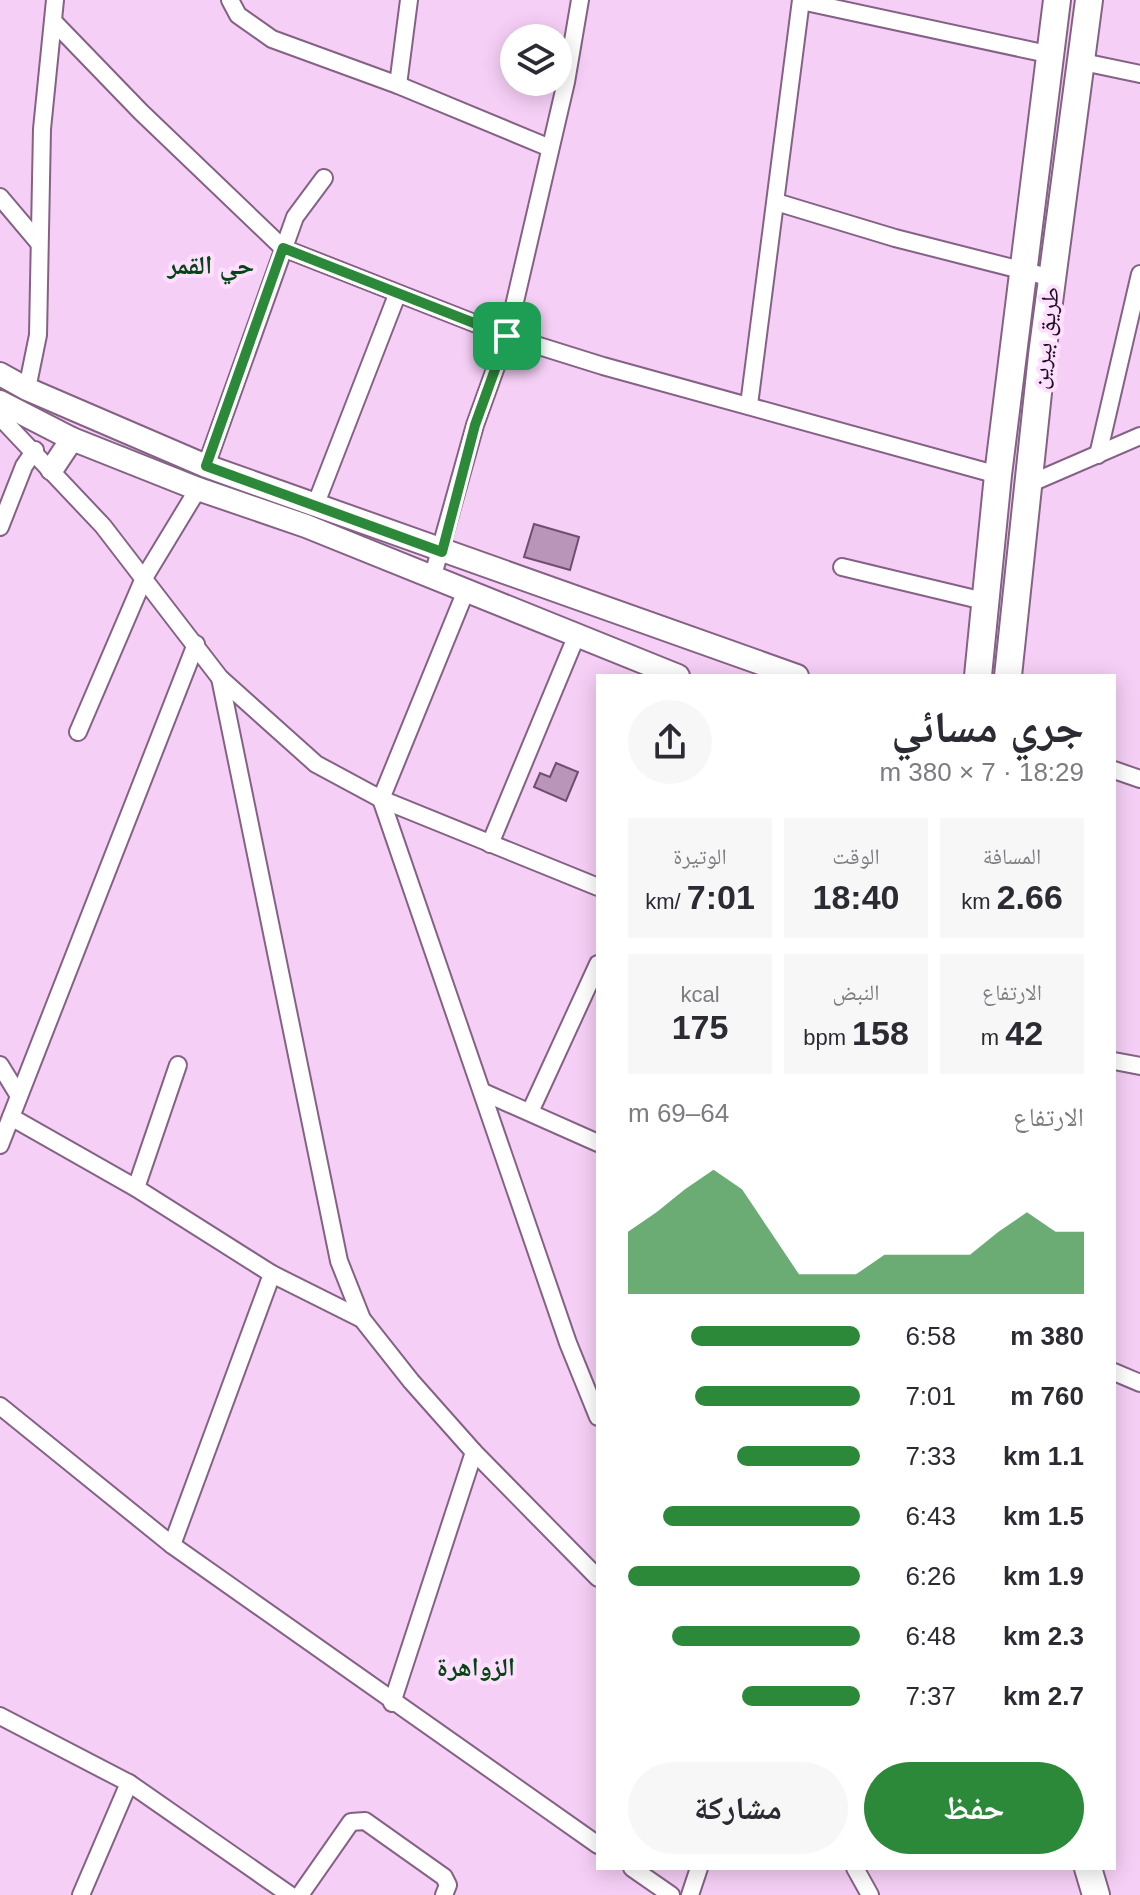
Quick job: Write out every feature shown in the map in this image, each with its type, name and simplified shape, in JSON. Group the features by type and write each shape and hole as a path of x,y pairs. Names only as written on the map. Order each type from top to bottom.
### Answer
{"main road":[{"name":"طريق بيرين","path":"977,674 988,602 998,475 1057,0"},
{"name":"طريق بيرين","path":"1008,674 1052,278 1089,0"},
{"path":"1089,1870 1096,1895"}],"street":[{"path":"27,389 38,335 42,129 55,0"},
{"path":"230,0 238,15 272,39 398,85 550,148"},
{"path":"398,85 409,0"},
{"path":"432,579 475,425 507,336 580,0"},
{"path":"749,405 801,0 1052,55"},
{"path":"53,21 141,112 283,248 507,336 998,475"},
{"path":"1083,62 1140,74"},
{"path":"206,466 295,217 324,178"},
{"path":"0,197 39,243"},
{"path":"776,202 1023,274 1052,278"},
{"path":"1098,455 1140,274"},
{"path":"315,506 397,295"},
{"path":"0,374 71,409 206,466 442,552 681,632 792,674"},
{"path":"0,402 64,435 198,489 306,526 465,593 673,674"},
{"path":"52,469 71,409"},
{"path":"0,417 52,469 144,578 220,678 316,764 381,799 596,886"},
{"path":"1029,484 1140,436"},
{"path":"1124,445 1140,452"},
{"path":"0,527 24,466 35,450"},
{"path":"78,732 144,578 198,489"},
{"path":"842,567 988,602"},
{"path":"465,593 381,799 568,1343 596,1412"},
{"path":"490,844 576,637"},
{"path":"0,1145 196,644"},
{"path":"220,678 339,1261 362,1319 474,1452 596,1576"},
{"path":"1116,771 1140,779"},
{"path":"530,1112 596,968"},
{"path":"1116,1061 1140,1066"},
{"path":"0,1065 19,1096"},
{"path":"136,1188 178,1065"},
{"path":"483,1092 596,1142"},
{"path":"11,1117 136,1188 272,1274 362,1319"},
{"path":"172,1545 272,1274"},
{"path":"1116,1373 1140,1383"},
{"path":"0,1406 172,1545 392,1703 596,1844"},
{"path":"392,1703 474,1452"},
{"path":"0,1716 129,1783 290,1895"},
{"path":"81,1895 129,1783"},
{"path":"300,1895 351,1822 365,1821 444,1877 448,1885 444,1895"},
{"path":"635,1870 671,1895"},
{"path":"690,1895 698,1870"},
{"path":"856,1870 870,1895"}],"building":[{"path":"534,524 579,537 570,570 524,557"},
{"path":"556,763 578,772 566,801 534,787 540,773 550,777"}],"district":[{"name":"حي القمر","path":"211,265"},
{"name":"الزواهرة","path":"476,1667"}],"route":[{"path":"283,248 507,336 475,425 442,552 206,466 283,248"}]}
